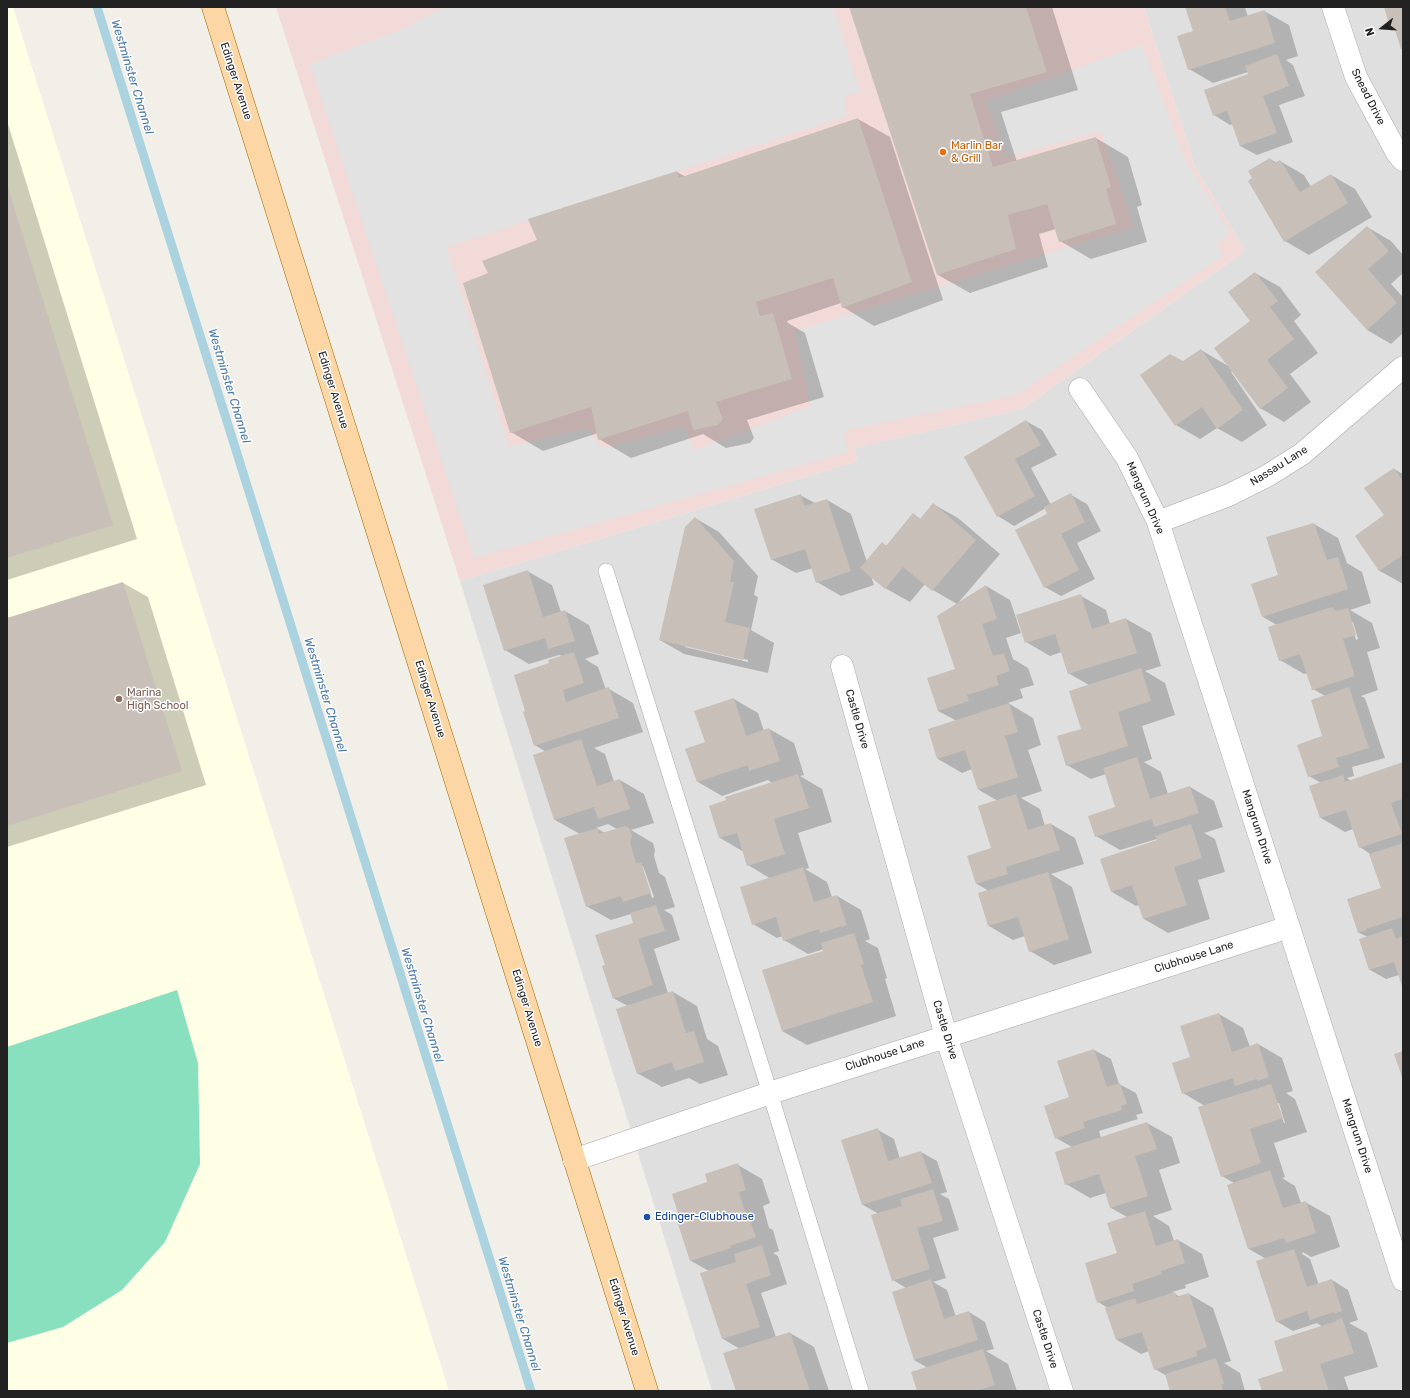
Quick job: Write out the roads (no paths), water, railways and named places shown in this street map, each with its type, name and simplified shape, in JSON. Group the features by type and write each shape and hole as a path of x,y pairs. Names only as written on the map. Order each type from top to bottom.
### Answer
{"main road":[{"name":"Edinger Avenue","path":"213,7 647,1391"}],"street":[{"name":"Snead Drive","path":"1333,7 1356,77 1397,153 1403,160"},
{"name":"Nassau Lane","path":"1158,522 1229,495 1267,476 1302,454 1403,367"},
{"name":"Mangrum Drive","path":"1080,389 1127,458 1158,522 1403,1280"},
{"name":"Castle Drive","path":"842,666 946,1036 1062,1391"},
{"name":"Clubhouse Lane","path":"574,1160 770,1093 1289,927"}],"lane":[{"path":"606,571 770,1093 861,1391"}],"waterway":[{"name":"Westminster Channel","path":"97,7 531,1391"}],"place":[{"name":"Marlin Bar & Grill","path":"943,152"},
{"name":"Marina High School","path":"119,699"},
{"name":"Edinger-Clubhouse","path":"647,1217"}]}
